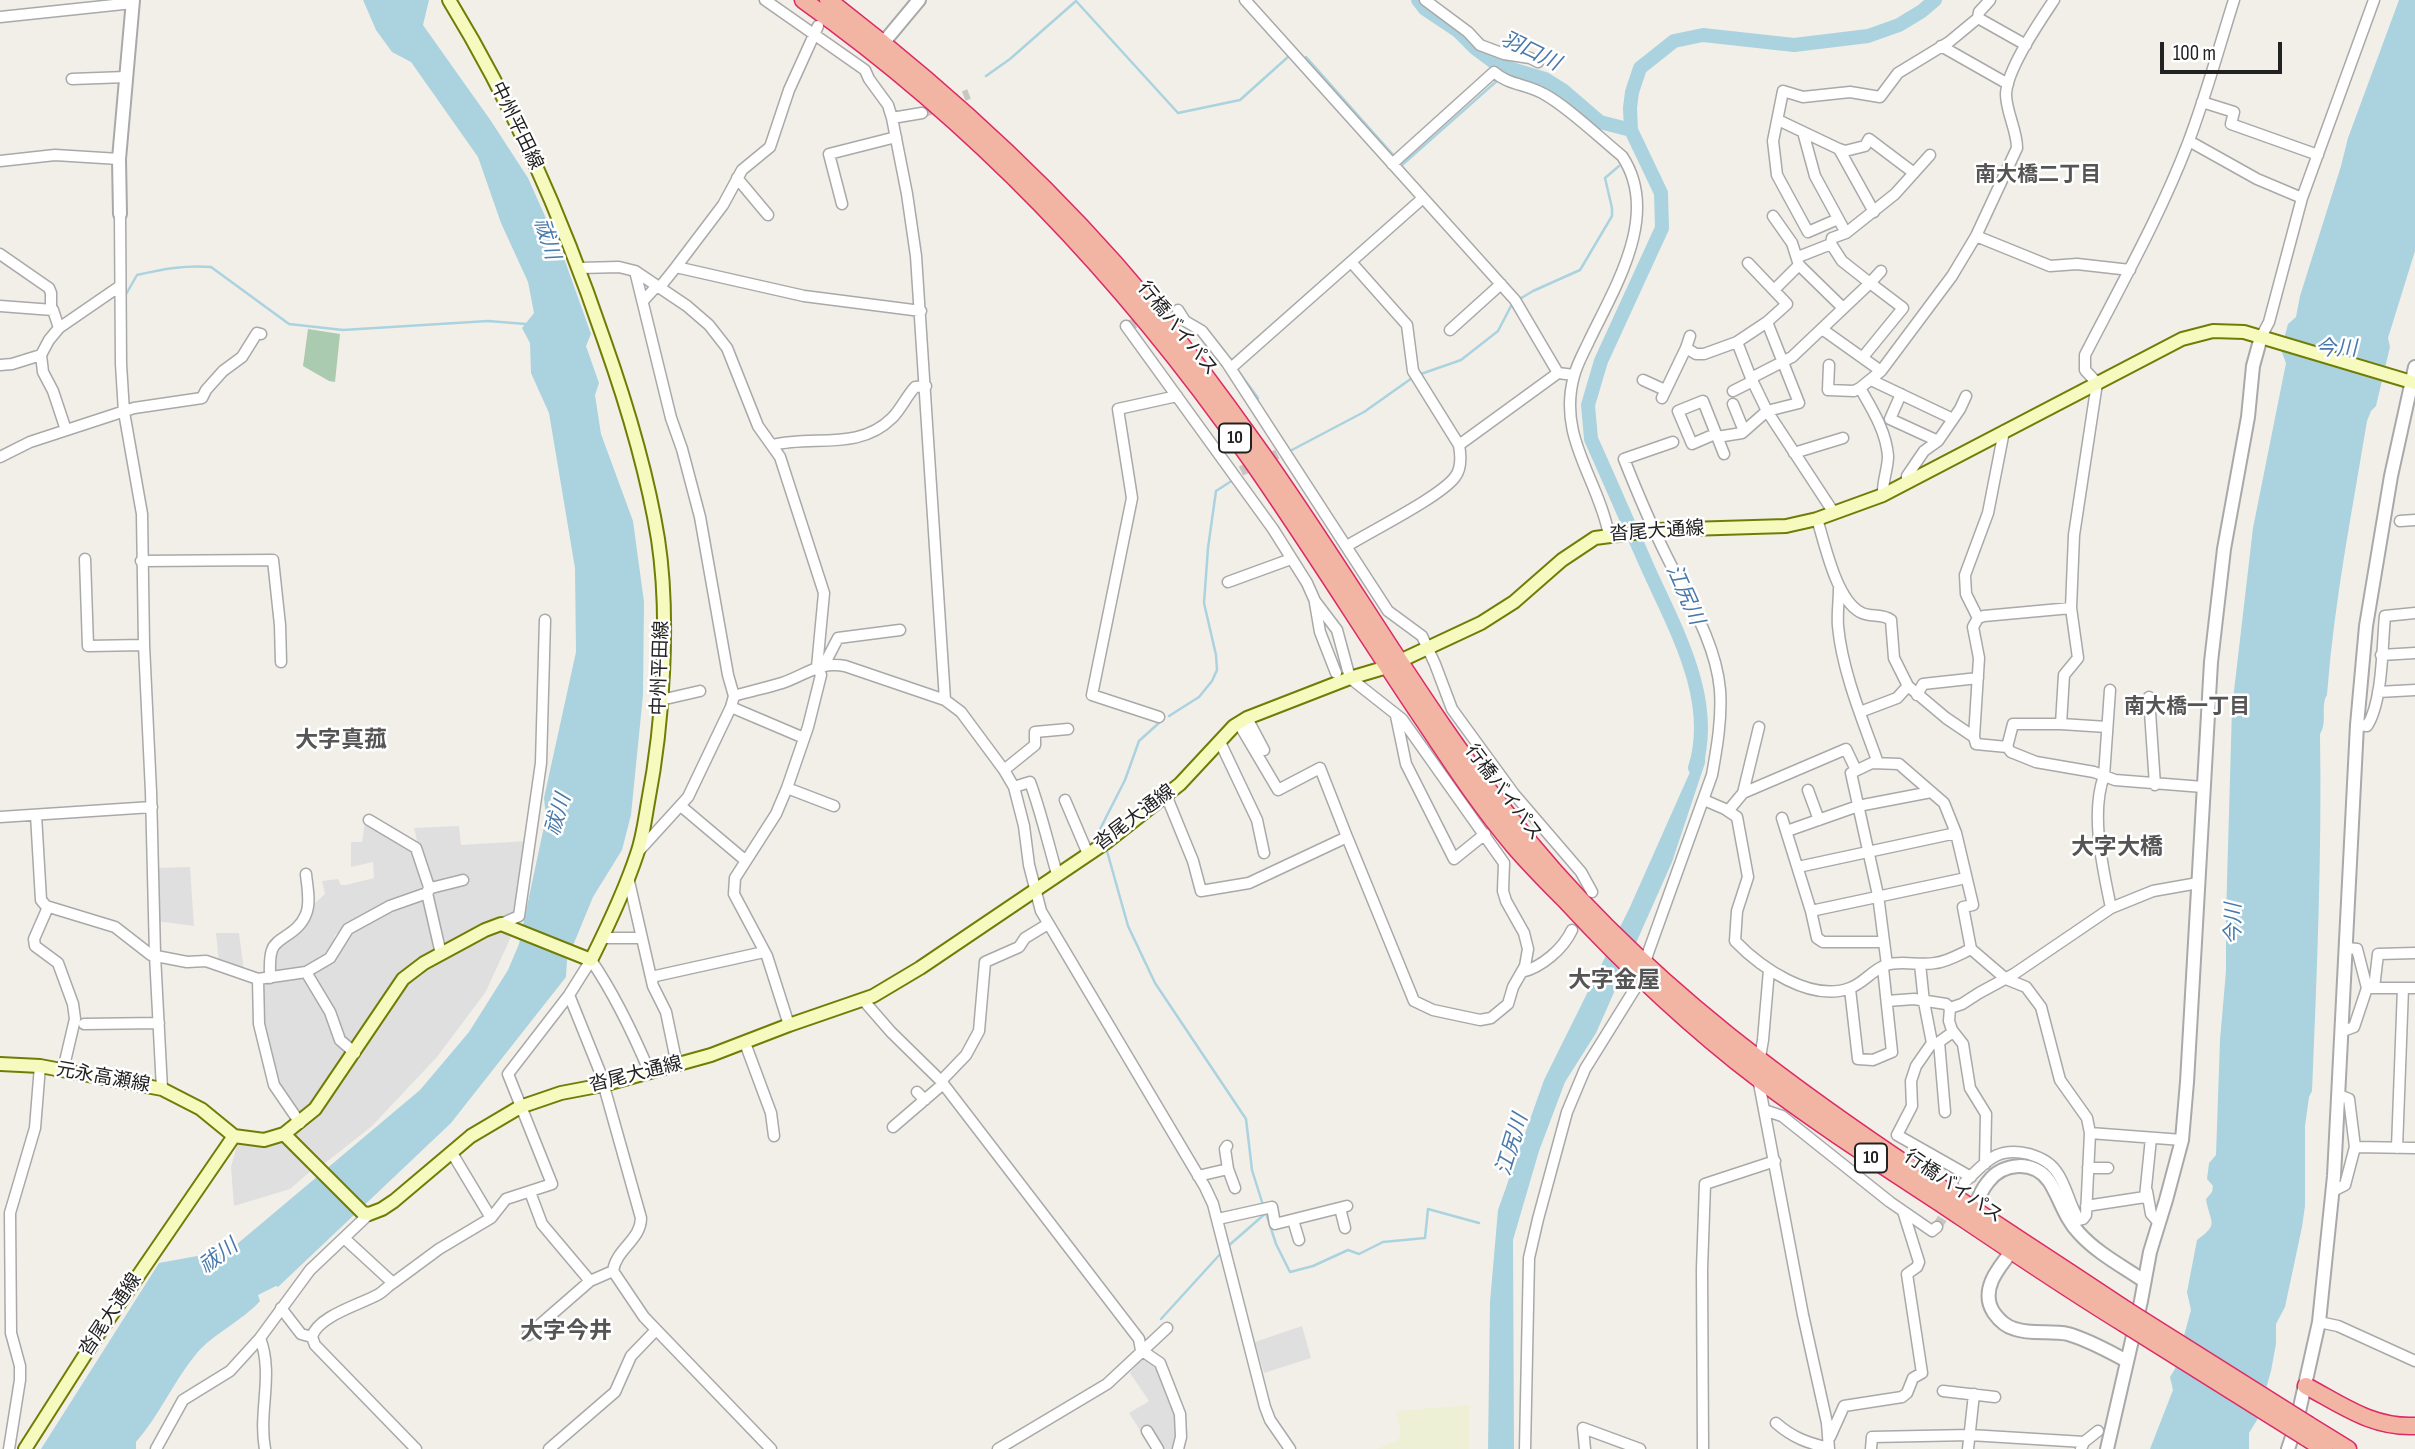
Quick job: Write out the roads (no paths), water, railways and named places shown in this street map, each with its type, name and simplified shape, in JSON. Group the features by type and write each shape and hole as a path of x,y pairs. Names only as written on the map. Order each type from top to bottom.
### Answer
{"highway":[{"name":"行橋バイパス","path":"803,0 879,48"},
{"name":"行橋バイパス","path":"828,0 1008,172 1134,306 1252,461 1393,664 1448,757 1513,844 1641,969 1686,1019 1758,1079 2012,1251 2125,1317 2307,1431 2348,1449"},
{"name":"行橋バイパス","path":"1641,969 1759,1061 1869,1141 1973,1211 2022,1240 2125,1317"},
{"path":"2306,1386 2361,1417 2395,1426 2415,1426"},
{"name":"行橋バイパス","path":"2307,1431 2324,1449"}],"main road":[{"name":"中州平田線","path":"449,0 506,102 580,268 640,454 658,541 663,614 661,701 654,772 638,852 602,938 589,959"},
{"name":"沓尾大通線","path":"366,1214 394,1201 485,1126 520,1107 561,1093 677,1065 864,1001 920,968 1088,854 1166,795 1243,721 1350,678 1393,664 1481,623 1514,602 1585,543 1609,535 1656,530 1786,526 1817,519 1883,495 2161,349 2200,333 2228,331 2266,339 2413,383"},
{"path":"234,1136 264,1140 284,1134 300,1123 316,1109 403,979 424,963 485,930 501,924 589,959"},
{"name":"元永高瀬線","path":"0,1064 40,1066 162,1088 201,1109 234,1136"},
{"path":"284,1134 366,1214"},
{"name":"沓尾大通線","path":"25,1449 99,1333 234,1136"}],"street":[{"path":"765,0 817,31 865,70 888,105 892,118 907,194 921,311 945,700"},
{"path":"865,70 879,48 919,0"},
{"path":"1245,0 1516,300 1558,373"},
{"path":"1425,0 1468,32 1480,45 1538,62"},
{"path":"1829,365 1828,390 1854,391 1860,388 1881,371 1952,276 1976,236 2014,159 2017,137 2006,96 2008,84 2026,44 2054,0"},
{"path":"2061,724 2064,675 2078,658 2071,608 2074,535 2096,383 2085,370 2085,355 2173,180 2189,141 2234,0"},
{"path":"2107,1449 2144,1281 2182,1140 2210,662 2222,561 2248,417 2253,366 2266,339 2302,198 2374,0"},
{"path":"1838,219 1808,232 1777,175 1773,141 1783,91 1803,97 1850,92 1880,97 1898,73 1978,19 1979,12 1990,1"},
{"path":"0,17 133,2 119,159 120,286 124,412 142,514 141,561 162,1088"},
{"path":"1978,19 2026,44"},
{"path":"643,300 660,287 676,267 723,205 742,170 770,147 789,90 817,31"},
{"path":"1941,46 2008,84"},
{"path":"1392,164 1494,72 1504,81 1530,87 1547,95 1622,156 1634,175 1638,205 1632,240 1616,285 1574,374 1570,397 1573,437 1609,535"},
{"path":"72,79 127,77"},
{"path":"2202,102 2234,112 2231,124 2318,155"},
{"path":"892,118 922,113"},
{"path":"1777,120 1845,151 1865,146 1869,139 1914,173"},
{"path":"1803,132 1815,176 1846,233"},
{"path":"842,204 829,154 896,137"},
{"path":"2189,141 2257,179 2302,198"},
{"path":"1839,149 1874,212"},
{"path":"0,161 55,155 119,159"},
{"path":"1863,357 1903,308 1842,261 1831,244 1832,238 1846,233 1874,212 1895,194 1930,155"},
{"path":"737,178 768,215"},
{"path":"1231,369 1423,198"},
{"path":"1773,216 1792,243 1798,261 1843,308"},
{"path":"1976,236 2050,266 2077,264 2130,270"},
{"path":"1774,290 1798,261 1831,244"},
{"path":"0,254 49,288 51,310 59,328"},
{"path":"1347,546 1453,479 1460,464 1459,445 1413,371 1407,325 1351,262"},
{"path":"1686,348 1696,354 1704,354 1737,342 1767,322 1787,304 1748,263"},
{"path":"580,268 619,267 635,271 709,325 727,348 758,426 780,457 824,593 819,629 821,676 804,738 776,814 735,878 734,894 764,952 789,1025"},
{"path":"676,267 804,296 921,311"},
{"path":"635,271 671,418 682,449 699,517 733,696 731,707 698,779 682,807 638,852"},
{"path":"1733,391 1783,363 1881,271"},
{"path":"1450,330 1501,284"},
{"path":"66,430 53,391 43,372 41,355 59,328 120,286"},
{"path":"0,306 51,310"},
{"path":"1178,310 1185,321 1202,331 1231,369 1281,452 1347,546 1388,611 1422,636 1452,709 1514,794 1581,872 1592,892"},
{"path":"1724,454 1716,436 1703,401 1678,411 1692,444 1716,436 1744,431 1767,411 1799,403 1767,322"},
{"path":"1126,326 1238,473 1307,583 1315,601 1336,630 1350,678 1402,719 1504,863 1503,891 1527,940 1527,957 1508,1004 1485,1020 1433,1010 1414,1001 1320,768 1278,790 1243,721"},
{"path":"1822,329 1881,371"},
{"path":"0,457 30,442 134,408 202,398 223,371 242,357 257,333 261,334"},
{"path":"1643,380 1664,394 1690,336"},
{"path":"1737,342 1767,411 1834,513"},
{"path":"0,365 41,355"},
{"path":"2288,1449 2306,1386 2319,1322 2333,1191 2357,725 2365,626 2391,476 2415,367"},
{"path":"1459,445 1558,373 1574,374"},
{"path":"1871,380 1953,419"},
{"path":"773,445 800,441 839,442 870,433 894,416 915,387 926,386"},
{"path":"1860,388 1872,408 1885,441 1888,458 1883,495"},
{"path":"1901,394 1891,419 1938,441"},
{"path":"1159,717 1092,695 1132,498 1118,409 1177,396"},
{"path":"1907,483 1907,476 1924,451 1938,441 1961,409 1966,396"},
{"path":"1733,404 1744,431"},
{"path":"1978,618 1966,594 1965,575 1988,513 2004,431"},
{"path":"1794,453 1843,438"},
{"path":"1525,1449 1528,1258 1567,1112 1585,1069 1648,953 1712,775 1719,727 1720,691 1717,673 1705,633 1624,459 1673,442"},
{"path":"1817,519 1839,588 1838,626 1844,658 1878,763"},
{"path":"2400,521 2415,520"},
{"path":"85,559 88,646 144,645"},
{"path":"1228,582 1292,559"},
{"path":"141,561 273,560 281,662"},
{"path":"1839,588 1856,610 1891,620 1894,658 1908,686 1974,737"},
{"path":"1315,601 1320,632 1336,673"},
{"path":"1978,618 2071,608"},
{"path":"2357,725 2367,726 2378,692 2385,616 2415,613"},
{"path":"1978,618 1973,627 1979,658 1974,737 1976,744 2007,747 2011,752 2036,762 2075,768 2115,780 2203,787"},
{"path":"501,924 519,916 538,789 545,620"},
{"path":"819,629 838,638 900,630"},
{"path":"1320,632 1336,630"},
{"path":"821,666 838,638"},
{"path":"2381,655 2415,653"},
{"path":"733,696 783,682 830,663 845,666 945,700 961,712 1004,770 1014,787 1024,826 1034,889 1041,911 1205,1187 1218,1219 1226,1261 1239,1300 1265,1407 1270,1420 1290,1449"},
{"path":"1917,695 1923,684 1978,678"},
{"path":"1860,712 1897,698 1908,686"},
{"path":"2109,690 2104,776 2099,789 2097,813 2111,908"},
{"path":"2378,692 2415,690"},
{"path":"661,701 700,691"},
{"path":"2149,697 2155,785"},
{"path":"731,707 804,738"},
{"path":"1396,716 1406,764 1454,859 1485,834"},
{"path":"1243,721 1264,750"},
{"path":"2007,747 2012,724 2107,727"},
{"path":"1728,811 1743,793 1759,727"},
{"path":"1004,770 1035,745 1035,732 1068,729"},
{"path":"1220,742 1257,820 1264,853"},
{"path":"1743,793 1846,749 1856,770"},
{"path":"1850,989 1858,1059 1873,1060 1892,1052 1878,895 1851,773 1872,763 1899,764 1944,803 1956,833 1973,905 1963,907 1970,950 2006,979 2026,987 2040,1007 2060,1080 2087,1118 2091,1133 2086,1215 2083,1219 2079,1220 2074,1212 2057,1172 2034,1156 2007,1151 1985,1164 1967,1180 1897,1135 1912,1106 1911,1081 1916,1066 1935,1043 1953,1032"},
{"path":"1014,787 1030,782 1043,818 1057,874"},
{"path":"787,788 834,806"},
{"path":"1808,790 1819,820"},
{"path":"1787,831 1858,806 1931,792"},
{"path":"1166,795 1194,861 1201,891 1249,883 1347,838"},
{"path":"1065,800 1088,854"},
{"path":"1704,800 1737,817 1748,877 1737,911 1735,941 1750,956 1786,981 1820,990 1850,989 1885,966 1937,963 1970,950"},
{"path":"0,817 152,807"},
{"path":"682,807 746,861"},
{"path":"36,815 41,900 48,907 115,927 143,950 155,955 187,962 206,961 258,978 306,972 330,958 348,929 390,906 427,893 431,888 463,880"},
{"path":"1782,818 1817,938 1823,942 1884,942"},
{"path":"369,820 416,848 429,887 427,893 441,954"},
{"path":"1798,867 1956,833"},
{"path":"270,978 272,948 279,940 294,932 306,914 306,874"},
{"path":"628,877 640,938 651,977 666,1012 677,1065"},
{"path":"1811,911 1966,878"},
{"path":"1887,1001 1914,999 1947,1004 1950,1007 1962,1004 2006,979 2111,908 2153,891 2198,883"},
{"path":"48,907 34,939 35,946 58,963 74,1004 75,1019 63,1070"},
{"path":"893,1127 921,1096 942,1083 966,1055 978,1031 985,962 1019,947 1025,938 1048,924"},
{"path":"1522,972 1531,970 1553,955 1569,938 1572,930"},
{"path":"602,938 640,938"},
{"path":"2347,948 2357,949 2370,988"},
{"path":"651,977 764,952"},
{"path":"2343,1031 2354,1027 2370,988 2378,954 2415,953"},
{"path":"416,1449 315,1345 312,1332 324,1322 379,1294 439,1249 491,1217 506,1199 552,1184 508,1074 569,995 589,959 607,984 637,1041 650,1073"},
{"path":"1920,964 1924,1002 1935,1043 1945,1112"},
{"path":"1769,970 1758,1079 1829,1445"},
{"path":"306,972 330,1012 340,1041 355,1053"},
{"path":"258,978 259,1024 274,1084 300,1123"},
{"path":"2370,988 2415,988"},
{"path":"2397,1148 2403,988"},
{"path":"569,995 603,1085 641,1218 637,1234 616,1260 613,1271 644,1317 771,1449"},
{"path":"864,1001 942,1083 1139,1339 1141,1350 1160,1363 1180,1414 1181,1437 1178,1449"},
{"path":"1950,1007 1949,1021 1962,1044 1970,1088 1986,1114 1985,1164"},
{"path":"84,1024 92,1026 159,1023"},
{"path":"745,1043 771,1113 774,1136"},
{"path":"9,1449 20,1366 11,1333 10,1213 35,1128 40,1066"},
{"path":"2333,1191 2345,1185 2355,1147 2350,1098 2339,1095"},
{"path":"1764,1110 1782,1116 1932,1231 1937,1227"},
{"path":"2091,1133 2182,1140"},
{"path":"2086,1206 2145,1197 2151,1138"},
{"path":"1227,1146 1225,1149 1228,1169 1235,1188"},
{"path":"2355,1147 2415,1148"},
{"path":"452,1153 491,1217"},
{"path":"1703,1449 1702,1269 1705,1184 1775,1161"},
{"path":"1973,1211 1984,1187 1996,1174 2014,1166 2031,1168 2048,1180 2063,1212 2088,1242 2144,1281"},
{"path":"2088,1168 2108,1168"},
{"path":"1198,1176 1228,1169"},
{"path":"2146,1187 2151,1214 2159,1223"},
{"path":"530,1192 542,1224 590,1281"},
{"path":"1218,1219 1272,1207 1275,1224 1343,1207 1345,1227"},
{"path":"1829,1445 1844,1406 1902,1397 1907,1393 1913,1378 1922,1373 1907,1274 1917,1267 1919,1262 1903,1211"},
{"path":"156,1449 183,1401 230,1371 260,1338 310,1270 366,1214"},
{"path":"1293,1220 1299,1240"},
{"path":"344,1238 393,1283"},
{"path":"2012,1251 1989,1286 1991,1308 1997,1317 2013,1329 2049,1331 2085,1340 2127,1361"},
{"path":"528,1335 590,1281 613,1271"},
{"path":"281,1308 301,1334 312,1336"},
{"path":"2319,1322 2338,1326 2415,1361"},
{"path":"998,1449 1107,1384 1167,1328"},
{"path":"549,1449 615,1392 631,1356 656,1330"},
{"path":"260,1338 267,1365 263,1426 265,1449"},
{"path":"1943,1391 1995,1397"},
{"path":"1968,1449 1974,1394"},
{"path":"0,1426 13,1421"},
{"path":"1776,1423 1806,1443 1829,1445"},
{"path":"1584,1449 1583,1428 1640,1449"},
{"path":"1147,1431 1158,1449"},
{"path":"1871,1449 1872,1437 1970,1435 2083,1445 2098,1431"}],"water":[{"name":"祓川","path":"363,0 429,0 423,25 528,178 565,261 591,334 586,346 599,383 595,395 601,434 633,521 644,602 643,695 631,815 622,850 593,897 567,960 566,977 451,1123 278,1287 258,1295 260,1301 253,1308 197,1353 136,1442 136,1449 41,1449 159,1263 230,1250 420,1090 469,1032 508,970 519,944 546,817 544,798 576,652 575,568 549,413 531,373 530,343 522,328 534,313 528,282 501,223 478,157 411,62 392,52 376,30"},
{"name":"今川","path":"2399,0 2415,0 2415,251 2388,338 2390,347 2376,406 2367,421 2339,591 2320,734 2316,1002 2312,1091 2305,1126 2305,1206 2302,1227 2285,1307 2276,1324 2276,1344 2271,1371 2257,1420 2249,1433 2249,1449 2150,1449 2173,1390 2170,1377 2175,1369 2191,1310 2187,1292 2197,1240 2209,1230 2212,1222 2206,1199 2213,1186 2207,1179 2209,1163 2216,1155 2220,1040 2226,971 2232,708 2253,528 2286,363 2281,350 2288,324 2296,317 2348,138"},
{"path":"1706,736 1705,763 1672,862 1596,1033 1565,1082 1539,1151 1513,1240 1514,1449 1488,1449 1490,1302 1498,1210 1544,1080 1630,907"}],"waterway":[{"name":"羽口川","path":"1418,0 1425,9 1458,31 1498,65 1545,79 1564,91 1600,122 1631,130"},
{"name":"江尻川","path":"1695,768 1701,716 1689,664 1591,439 1588,405 1601,361 1662,228 1661,193 1631,130 1632,92 1640,68 1674,41 1703,35 1794,45 1868,36 1899,25 1935,0"},
{"path":"986,76 1010,59 1076,1 1178,113 1240,100 1289,56"},
{"path":"1306,57 1395,157"},
{"path":"1402,165 1499,79"},
{"path":"1518,300 1580,270 1612,216 1605,178 1619,166"},
{"path":"1257,402 1258,398 1231,361 1418,196"},
{"path":"125,296 137,275 174,268 211,267 289,324 343,330 488,321 526,324"},
{"path":"1418,375 1461,360 1498,331 1512,304"},
{"path":"1285,444 1290,451 1364,412 1412,378"},
{"path":"1169,716 1199,697 1217,670 1204,603 1208,548 1216,491 1233,480"},
{"path":"1094,841 1125,780 1139,741 1160,722"},
{"path":"1107,851 1128,926 1155,983 1246,1119 1252,1170 1262,1202"},
{"path":"1227,1247 1266,1213 1276,1244 1290,1272 1313,1266 1348,1250 1359,1254 1383,1242 1425,1238 1428,1209 1479,1223"},
{"path":"1161,1319 1222,1252"}],"tunnel":[{"path":"922,113 969,94"},
{"path":"1126,326 1178,310"},
{"path":"1241,471 1278,454"},
{"path":"1937,1227 1964,1183"}],"district":[{"name":"南大橋二丁目","path":"2038,176"},
{"name":"南大橋一丁目","path":"2187,708"},
{"name":"大字真菰","path":"341,741"},
{"name":"大字大橋","path":"2117,848"},
{"name":"大字金屋","path":"1614,981"},
{"name":"大字今井","path":"566,1332"}]}
